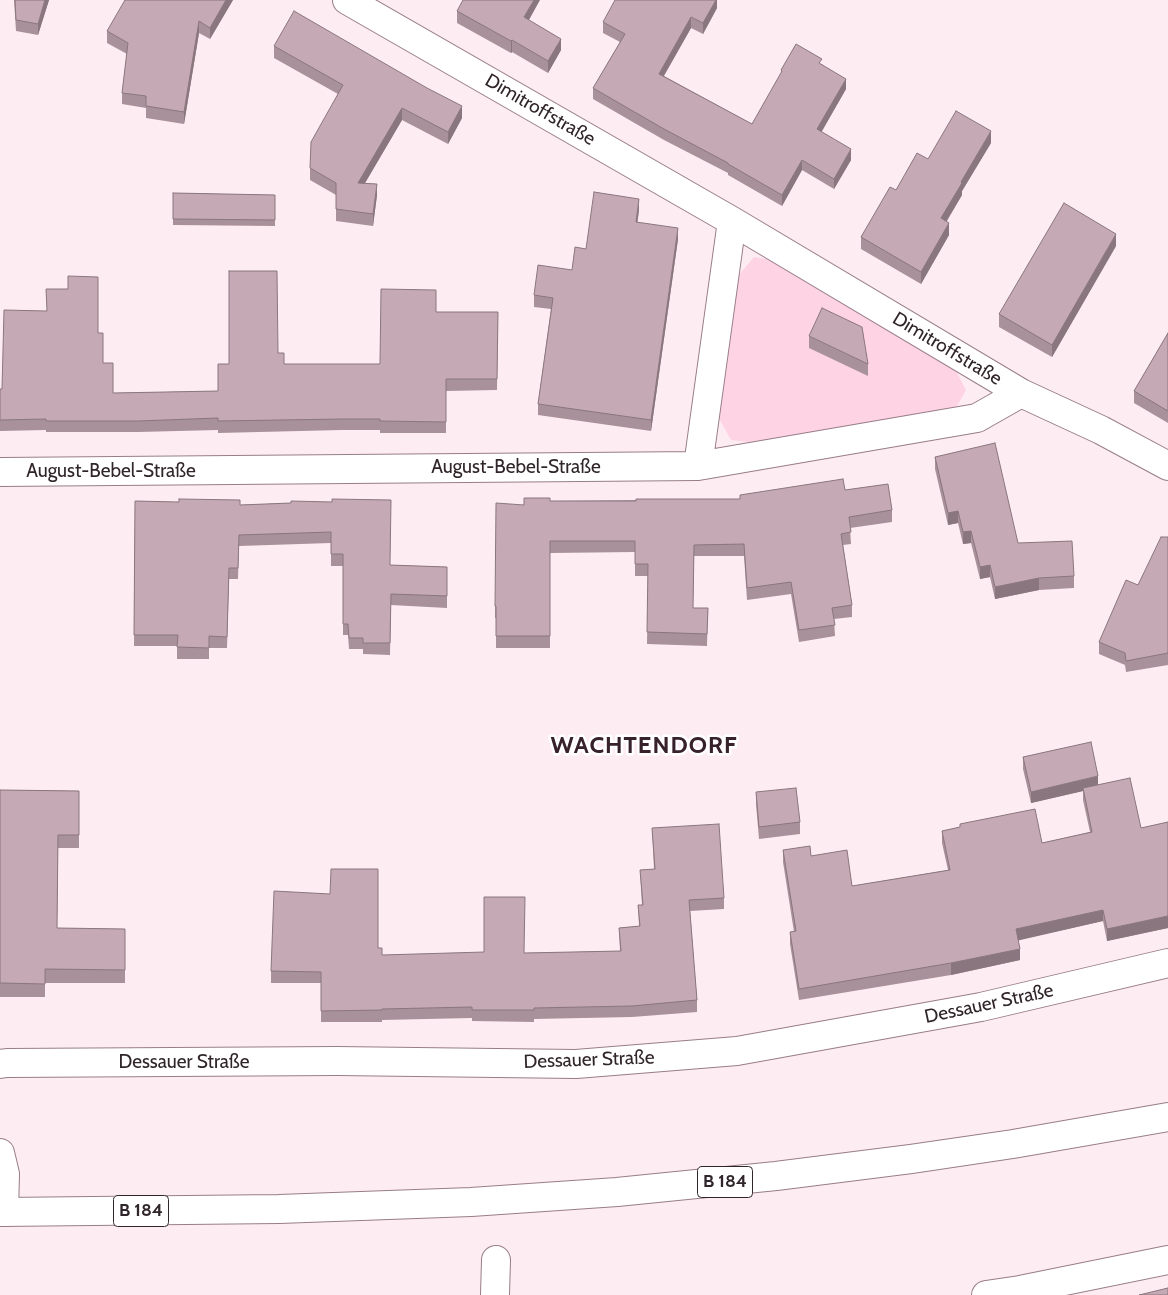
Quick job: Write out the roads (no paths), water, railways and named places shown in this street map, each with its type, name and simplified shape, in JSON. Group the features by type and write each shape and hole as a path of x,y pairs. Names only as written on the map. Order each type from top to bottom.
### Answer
{"street":[{"name":"Dimitroffstraße","path":"347,0 732,221 1021,393 1101,430 1168,466"},
{"path":"698,466 732,221"},
{"name":"August-Bebel-Straße","path":"0,472 698,466 977,418 1021,393"},
{"name":"Dessauer Straße","path":"0,1064 328,1061 576,1064 737,1051 981,1007 1168,962"},
{"name":"B 184","path":"2,1212 278,1209 462,1202 617,1192 776,1176 920,1158 1168,1117"},
{"path":"0,1153 5,1174 2,1212"},
{"path":"495,1295 496,1260"},
{"path":"986,1295 1020,1290 1168,1260"}],"district":[{"name":"WACHTENDORF","path":"644,746"}]}
